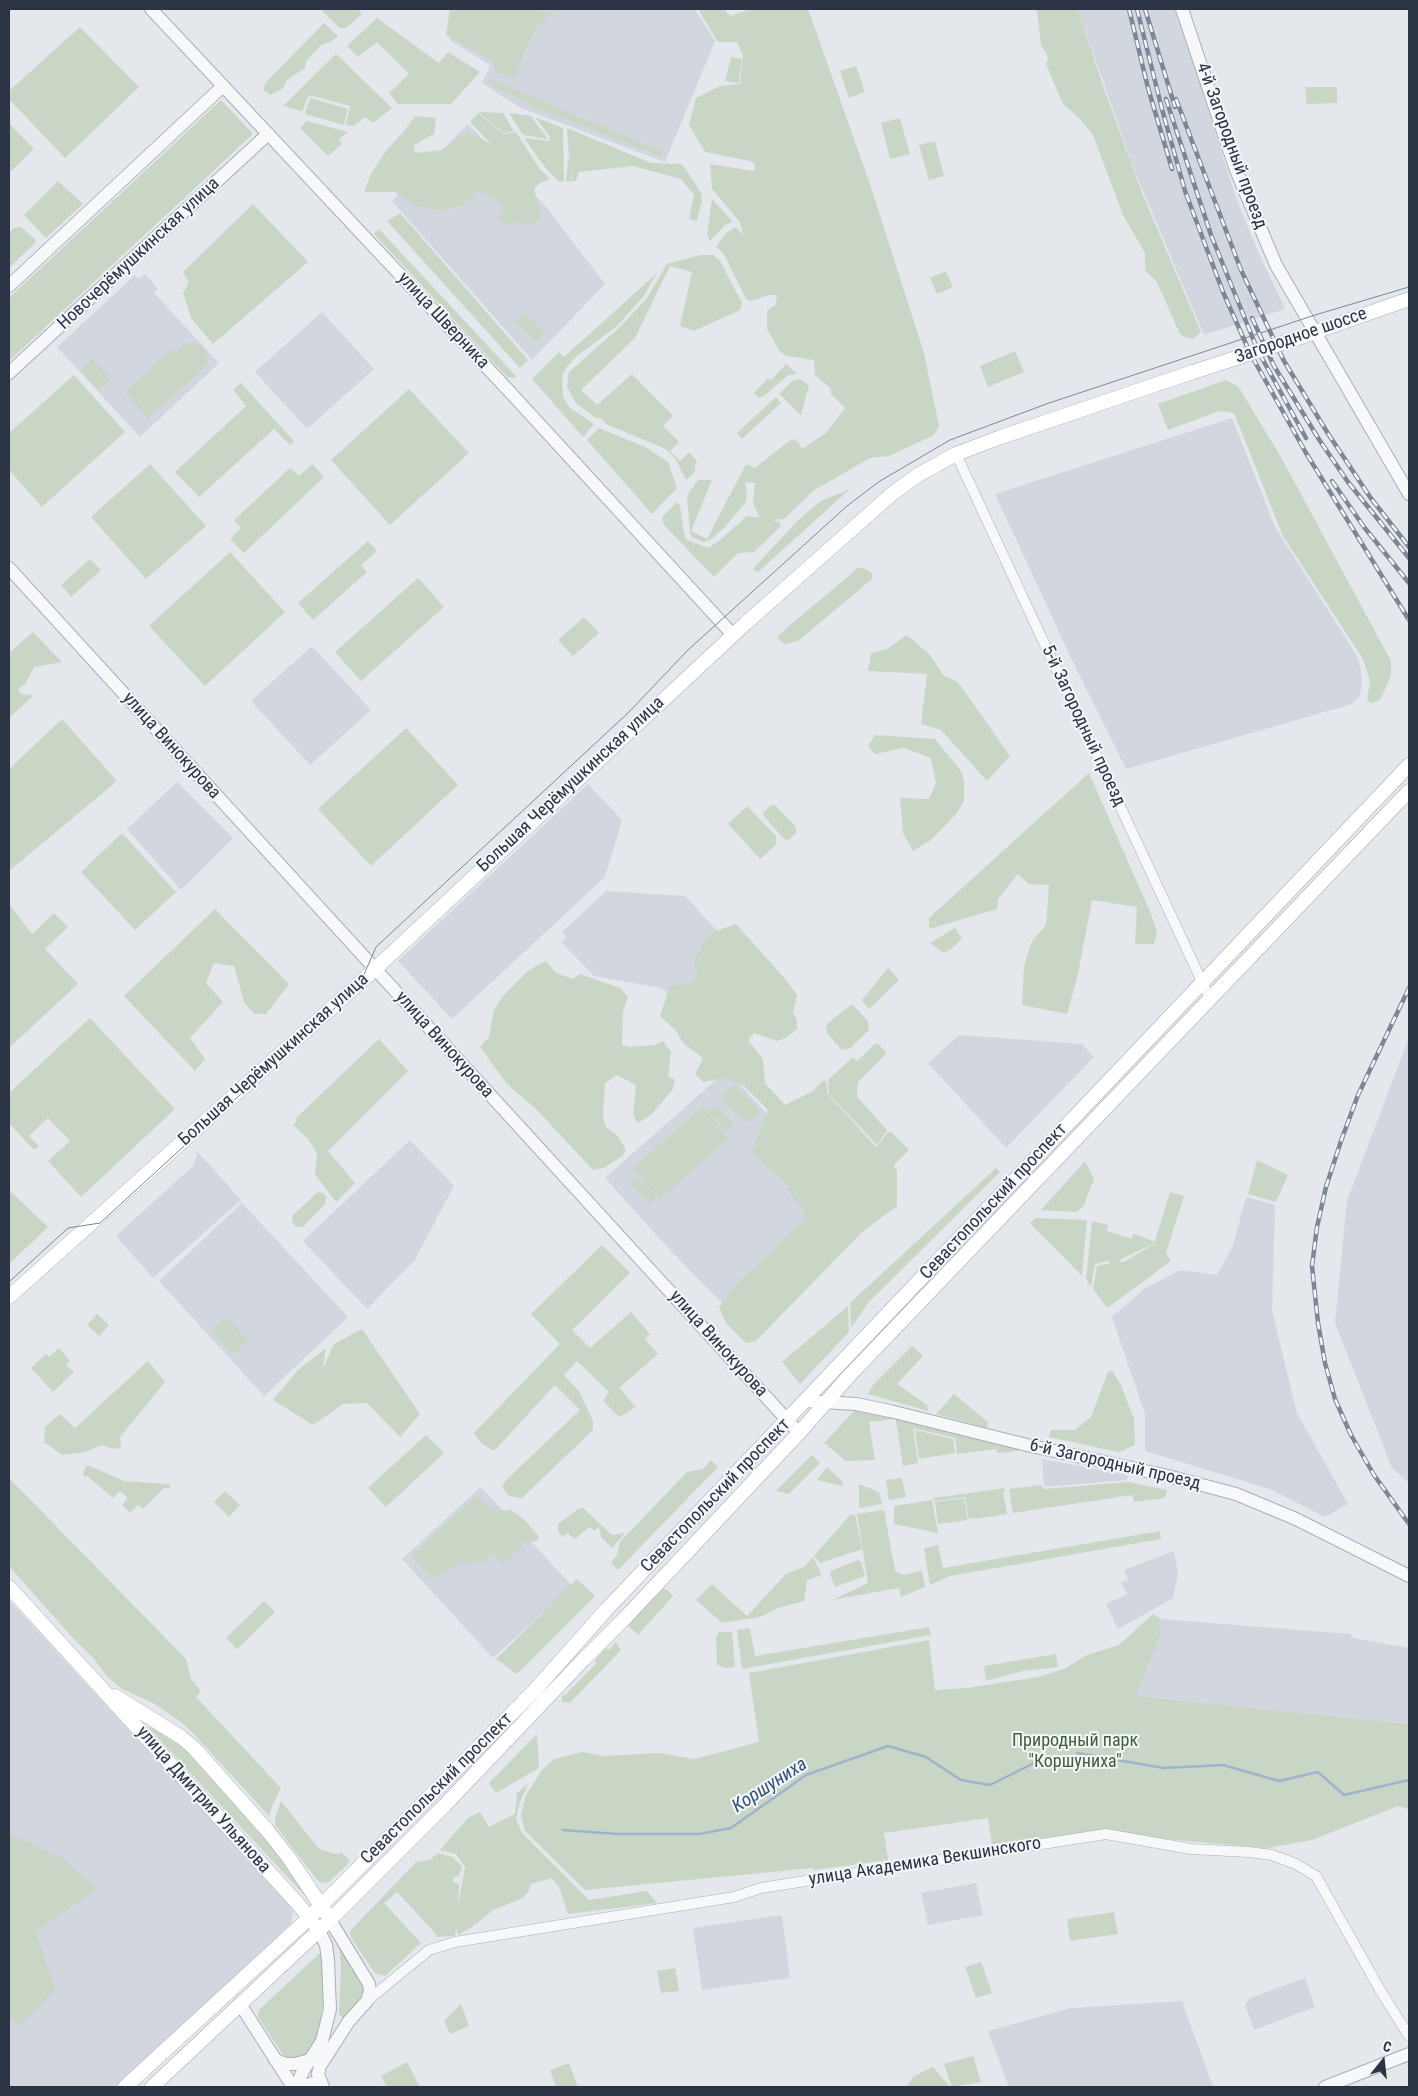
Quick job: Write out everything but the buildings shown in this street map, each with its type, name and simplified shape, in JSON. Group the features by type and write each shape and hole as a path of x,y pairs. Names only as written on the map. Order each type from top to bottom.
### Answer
{"main road":[{"name":"Загородное шоссе","path":"1193,372 1409,299"},
{"name":"Большая Черёмушкинская улица","path":"9,1297 375,969 733,635 874,508 918,475 956,454 1193,372"},
{"name":"Севастопольский проспект","path":"126,2087 309,1918 535,1690 606,1610 788,1421 1409,765"},
{"name":"Севастопольский проспект","path":"152,2087 319,1931 445,1805 582,1660 626,1617 799,1433 825,1402 1409,791"},
{"name":"улица Дмитрия Ульянова","path":"9,1587 319,1931"},
{"name":"улица Дмитрия Ульянова","path":"97,1683 194,1748 267,1830 289,1858 330,1920"}],"street":[{"name":"улица Шверника","path":"151,9 509,391 733,635"},
{"name":"4-й Загородный проезд","path":"1182,9 1236,170 1276,265 1308,334 1409,494"},
{"path":"9,286 224,86"},
{"name":"Новочерёмушкинская улица","path":"9,374 268,134"},
{"name":"5-й Загородный проезд","path":"956,454 1210,999"},
{"name":"улица Винокурова","path":"9,568 799,1433"},
{"path":"1291,889 1288,895 1291,902 1298,904 1304,901"},
{"name":"6-й Загородный проезд","path":"805,1401 856,1404 890,1411 1028,1445 1143,1470 1236,1494 1296,1519 1409,1576"},
{"name":"улица Академика Векшинского","path":"367,2001 429,1950 455,1942 734,1897 761,1888 1106,1834 1191,1849 1272,1855 1284,1858 1316,1876 1380,1990 1409,2036"},
{"path":"322,2087 318,2074 320,2066 349,2021 367,2001 370,1991 369,1984 330,1920"},
{"path":"240,2004 275,2060 295,2087 322,2041 330,2009 326,1945 319,1931"},
{"path":"330,2009 336,2022 340,2024 349,2021"},
{"path":"1325,2087 1409,2054"},
{"path":"275,2060 295,2064 310,2060"},
{"path":"302,2087 313,2083 322,2087"}],"shaded area":[{"path":"459,9 695,9 715,41 665,162 521,108 482,83 490,65 450,40"},
{"path":"1078,9 1177,9 1236,198 1259,254 1285,309 1204,335 1133,167"},
{"path":"468,124 547,208 605,284 532,360 392,201"},
{"path":"145,274 158,289 154,293 219,363 140,437 57,347 135,275 139,279"},
{"path":"322,312 374,369 307,429 255,372"},
{"path":"1232,418 1275,527 1357,656 1361,671 1362,686 1360,695 1352,704 1126,769 1073,662 995,494"},
{"path":"312,646 371,710 310,765 251,701"},
{"path":"177,782 233,838 181,890 127,829"},
{"path":"588,784 622,820 605,877 452,1019 398,961"},
{"path":"606,891 685,896 758,975 694,1017 661,988 594,976 561,942 566,937 562,932"},
{"path":"959,1035 1082,1044 1094,1057 1006,1148 928,1063"},
{"path":"1409,1037 1409,1483 1392,1468 1335,1323 1347,1201"},
{"path":"727,1070 766,1113 792,1131 853,1194 728,1309 671,1251 605,1178"},
{"path":"410,1140 454,1186 414,1261 367,1309 303,1241"},
{"path":"198,1152 241,1200 153,1278 116,1236 193,1166"},
{"path":"1246,1197 1275,1205 1272,1311 1297,1413 1348,1504 1325,1517 1270,1489 1145,1451 1145,1414 1112,1317 1144,1289 1180,1270 1217,1275 1233,1246"},
{"path":"242,1203 348,1317 264,1396 159,1281"},
{"path":"1042,1459 1128,1475 1127,1480 1044,1487"},
{"path":"481,1487 572,1586 493,1658 402,1559"},
{"path":"1174,1551 1178,1574 1173,1598 1118,1629 1106,1604 1127,1594 1121,1583 1128,1580 1124,1570"},
{"path":"9,1600 290,1905 293,1912 291,1925 284,1933 117,2087 9,2087"},
{"path":"1161,1619 1350,1634 1354,1638 1409,1648 1409,1724 1135,1696 1160,1636"},
{"path":"976,1883 983,1915 928,1925 921,1893"},
{"path":"782,1915 790,1978 702,1990 693,1928"},
{"path":"1305,1978 1315,2007 1254,2030 1245,2005 1250,1998"},
{"path":"1182,2001 1213,2087 1009,2087 988,2031 1071,2008"}],"green space":[{"path":"320,9 358,9 362,14 346,28 340,28"},
{"path":"450,9 532,9 547,12 550,9 557,9 537,26 522,57 516,78 495,72 493,61 446,35"},
{"path":"698,9 724,9 730,16 751,9 808,9 869,181 924,353 939,426 934,435 889,456 870,458 813,491 784,519 772,520 779,522 781,526 754,552 738,553 714,577 664,525 662,517 677,502 680,505 684,534 687,540 708,548 719,541 747,516 760,518 753,503 755,483 745,482 747,496 745,503 724,528 710,540 703,542 692,537 690,533 687,495 698,480 712,480 691,531 707,539 746,464 755,468 793,439 798,442 802,449 826,433 845,408 831,394 831,389 815,375 814,360 787,356 780,352 767,329 767,311 776,304 777,295 768,295 749,301 746,299 724,254 716,247 725,234 734,228 737,228 743,235 740,222 712,189 710,164 754,171 755,167 754,163 750,161 705,152 689,125 696,98 720,86 740,84 743,56 737,42 718,42"},
{"path":"1035,9 1078,9 1103,86 1142,193 1201,332 1193,339 1182,336 1179,332 1157,282 1145,270 1145,253 1123,215 1093,135 1079,118 1063,104 1046,64 1048,59 1041,45 1037,10"},
{"path":"377,18 439,63 448,52 480,72 451,104 398,104 389,93 409,74 377,42 358,57 347,46"},
{"path":"324,23 338,36 330,42 321,45 306,61 305,68 287,80 283,88 271,95 263,90 266,82"},
{"path":"80,27 139,87 65,158 9,99 9,91"},
{"path":"336,54 392,108 373,123 365,117 354,126 346,125 350,106 309,95 302,111 283,106"},
{"path":"731,57 742,59 739,83 725,81"},
{"path":"856,66 865,92 849,98 840,71"},
{"path":"490,79 664,152 662,157 532,106 487,82"},
{"path":"1305,87 1337,87 1337,103 1307,104"},
{"path":"310,98 348,109 344,125 305,114"},
{"path":"221,100 253,134 9,361 9,298"},
{"path":"478,112 503,113 514,131 504,133"},
{"path":"478,113 504,134 516,132 539,168 550,179 540,183 534,189 542,217 530,226 516,221 510,226 498,220 504,208 497,200 478,191 461,206 442,211 414,205 395,192 364,192 370,176 385,152 415,116 436,118 434,134 414,145 415,153 441,150 467,132 491,144 470,122"},
{"path":"509,113 531,116 548,139 523,135"},
{"path":"535,117 563,128 564,181 559,182 544,166 524,138 549,141 550,137"},
{"path":"900,118 910,154 890,159 881,123"},
{"path":"307,121 348,132 339,139 342,144 328,156 300,128"},
{"path":"9,123 34,149 9,173"},
{"path":"567,128 651,163 681,164 701,193 702,200 697,221 689,219 694,195 681,179 633,166 579,172 576,181 571,181 574,163 570,182 566,181 568,160 573,162 569,159"},
{"path":"935,141 944,176 929,180 919,145"},
{"path":"58,181 83,204 46,238 24,215"},
{"path":"712,199 733,222 725,225 710,241 707,234"},
{"path":"253,204 308,262 213,344 191,318 183,293 189,282 183,272"},
{"path":"400,213 528,360 520,368 387,221"},
{"path":"21,227 36,240 9,268 9,233 14,228"},
{"path":"379,229 516,376 515,378 507,377 374,234"},
{"path":"700,255 713,255 720,261 742,303 740,310 694,331 680,326 692,272 670,266 635,338 581,390 597,405 632,374 673,416 663,426 679,442 670,451 680,461 689,452 697,461 695,472 686,480 675,458 666,449 606,424 601,418 596,418 576,403 567,387 569,372 620,327 647,298 667,264"},
{"path":"946,271 953,287 937,294 930,278"},
{"path":"657,273 643,297 617,326 577,356 565,369 562,376 563,397 570,408 594,424 583,437 532,379 559,352 564,357"},
{"path":"525,313 545,333 536,342 516,322"},
{"path":"187,343 199,344 205,349 208,360 205,367 148,418 125,392 173,348 176,351"},
{"path":"1015,351 1024,372 988,387 980,366"},
{"path":"92,359 111,379 98,390 80,370"},
{"path":"786,364 797,374 788,375 764,396 758,398 754,393 768,378 771,380"},
{"path":"74,375 125,432 42,507 9,470 9,433"},
{"path":"800,379 809,385 801,415 779,394 792,381"},
{"path":"1226,380 1238,386 1282,459 1391,661 1391,676 1380,700 1372,703 1367,700 1370,681 1363,659 1283,536 1234,413 1219,411 1168,430 1158,404"},
{"path":"241,383 294,441 290,445 274,429 199,497 175,472 246,406 233,390"},
{"path":"409,389 469,453 390,525 331,460"},
{"path":"776,397 781,403 742,439 737,433"},
{"path":"599,428 647,448 668,462 677,488 652,514 587,440"},
{"path":"150,464 206,526 146,579 91,517"},
{"path":"312,464 324,477 244,553 230,539 241,528 234,520 290,468 299,476"},
{"path":"850,489 758,572 753,569 798,520 821,501"},
{"path":"368,541 377,551 361,565 367,572 313,620 298,603"},
{"path":"230,552 285,612 205,686 149,626"},
{"path":"90,559 101,570 71,597 61,585"},
{"path":"858,568 869,571 872,574 872,579 798,641 785,644 777,638 782,632"},
{"path":"418,578 444,607 361,681 335,652"},
{"path":"584,617 599,633 573,656 558,640"},
{"path":"33,632 62,662 34,667 25,684 18,689 21,694 34,695 9,718 9,653"},
{"path":"907,635 930,655 944,676 958,682 1010,756 987,781 941,730 921,724 927,674 868,671 871,653 887,649"},
{"path":"62,719 117,781 9,871 9,769"},
{"path":"406,728 458,785 371,866 318,809"},
{"path":"875,735 935,739 962,772 964,801 956,814 931,840 913,851 903,833 900,798 929,799 936,783 931,758 904,748 875,754 868,746"},
{"path":"1089,773 1151,914 1157,932 1154,944 1135,944 1137,907 1092,900 1078,974 1067,1014 1022,1005 1024,966 1032,941 1046,925 1049,885 1029,884 1018,874 998,899 997,909 929,929 929,918"},
{"path":"775,805 796,827 796,833 788,840 784,839 763,815 770,806"},
{"path":"747,806 776,836 776,845 760,859 728,824"},
{"path":"122,833 176,892 135,930 81,872"},
{"path":"9,904 32,934 54,913 68,927 45,949 78,984 9,1048"},
{"path":"215,909 289,984 266,1014 254,1014 244,1002 234,966 214,963 206,983 223,1002 190,1038 205,1059 195,1071 124,996"},
{"path":"736,924 797,995 793,1013 797,1020 797,1029 786,1038 777,1041 754,1033 748,1040 763,1059 765,1083 785,1105 813,1091 822,1081 826,1081 828,1094 876,1147 888,1132 891,1132 909,1150 893,1166 897,1170 897,1206 862,1232 756,1341 746,1343 726,1323 719,1307 730,1291 805,1219 802,1208 787,1189 789,1187 754,1156 752,1151 768,1110 744,1086 725,1078 703,1082 695,1074 703,1058 684,1044 675,1030 660,1016 670,986 690,983 697,976 694,960 704,942 713,932"},
{"path":"955,928 962,939 950,950 943,953 930,943"},
{"path":"546,961 556,973 573,979 580,974 620,988 628,997 623,1011 622,1045 629,1047 654,1045 663,1041 671,1052 668,1076 675,1080 673,1089 652,1114 638,1123 633,1115 636,1085 617,1075 605,1083 603,1114 605,1126 618,1136 626,1150 622,1156 604,1168 593,1170 536,1109 507,1084 480,1047 489,1037 494,1010 502,997 529,970"},
{"path":"888,968 899,980 869,1009 862,1000"},
{"path":"852,1004 868,1021 869,1030 846,1050 841,1049 827,1033 826,1027 828,1023"},
{"path":"90,1018 175,1109 81,1197 48,1161 70,1141 48,1118 29,1136 39,1146 34,1150 9,1123 9,1093"},
{"path":"379,1039 408,1071 328,1151 355,1183 336,1202 315,1174 317,1154 309,1140 293,1125 297,1121 296,1118"},
{"path":"875,1044 878,1044 886,1052 885,1055 858,1082 857,1097 887,1130 877,1145 829,1094 828,1080 853,1057 857,1061"},
{"path":"735,1086 760,1110 752,1121 745,1121 722,1101 721,1098 729,1089"},
{"path":"715,1105 734,1124 727,1131 708,1112"},
{"path":"702,1107 729,1138 660,1199 633,1168"},
{"path":"1257,1160 1288,1175 1276,1202 1248,1194"},
{"path":"1085,1161 1094,1179 1083,1207 1076,1212 1041,1210"},
{"path":"996,1168 1000,1172 869,1302 851,1328 850,1303"},
{"path":"636,1176 657,1197 650,1204 630,1182"},
{"path":"9,1190 48,1227 9,1264"},
{"path":"318,1192 326,1196 325,1204 303,1227 296,1227 292,1216"},
{"path":"1170,1192 1184,1196 1166,1253 1171,1261 1107,1308 1093,1289 1097,1266 1111,1263 1108,1261 1095,1264 1091,1287 1086,1279 1092,1221 1108,1225 1107,1231 1132,1239 1133,1234 1154,1241 1153,1244 1121,1259 1120,1262 1124,1262 1154,1244"},
{"path":"1036,1218 1087,1220 1082,1276 1030,1223"},
{"path":"602,1245 630,1273 572,1330 590,1348 631,1312 650,1334 645,1339 658,1354 619,1388 636,1407 619,1417 603,1401 609,1392 577,1361 564,1375 579,1391 593,1421 593,1430 522,1498 509,1496 502,1487 506,1480 580,1410 555,1385 494,1451 482,1444 474,1433 560,1344 531,1314"},
{"path":"848,1306 849,1332 800,1384 782,1362"},
{"path":"97,1314 109,1325 99,1336 87,1325"},
{"path":"227,1317 248,1341 233,1354 212,1331"},
{"path":"362,1329 420,1414 400,1437 367,1403 343,1404 313,1425 273,1400 298,1370 326,1348 323,1368 334,1344"},
{"path":"912,1346 923,1356 897,1384 927,1405 928,1411 868,1394 873,1385"},
{"path":"59,1348 70,1361 66,1365 74,1372 53,1392 31,1368 46,1354 49,1357"},
{"path":"148,1361 165,1382 120,1437 121,1448 112,1449 102,1445 85,1452 62,1455 44,1442 45,1427 60,1414 75,1428"},
{"path":"1112,1371 1121,1385 1134,1419 1135,1445 1119,1452 1049,1437 1051,1430 1075,1430 1091,1417 1108,1372"},
{"path":"954,1394 988,1422 987,1428 936,1414"},
{"path":"855,1410 894,1414 895,1419 869,1422 875,1460 846,1461 824,1443"},
{"path":"895,1414 1018,1445 1018,1451 998,1453 996,1449 957,1454 955,1438 913,1428 918,1463 903,1466"},
{"path":"915,1430 953,1439 955,1453 919,1459"},
{"path":"426,1435 444,1453 386,1507 368,1488"},
{"path":"812,1455 820,1463 789,1494 776,1491"},
{"path":"711,1460 718,1467 618,1570 611,1563 617,1555 620,1542 687,1472 703,1469"},
{"path":"86,1466 124,1481 169,1484 170,1488 164,1488 143,1509 138,1505 130,1513 122,1505 128,1498 120,1491 113,1498 87,1476 85,1477 83,1474"},
{"path":"827,1467 843,1482 842,1486 817,1480"},
{"path":"9,1478 186,1659 191,1679 201,1691 196,1697 281,1788 269,1816 190,1730 153,1703 122,1689 107,1676 93,1658 9,1566"},
{"path":"902,1478 906,1497 889,1500 886,1480"},
{"path":"1128,1482 1167,1490 1165,1498 1134,1502 1132,1495 1013,1513 1009,1489 1041,1485 1044,1489"},
{"path":"859,1484 879,1492 882,1504 859,1508"},
{"path":"1005,1488 1003,1492 1007,1514 974,1519 973,1517 969,1520 965,1497 934,1501 934,1498"},
{"path":"225,1491 240,1505 229,1517 214,1502"},
{"path":"478,1495 491,1510 493,1507 496,1507 499,1511 508,1511 510,1509 525,1520 539,1537 537,1541 523,1543 519,1541 523,1546 503,1564 490,1551 486,1562 479,1563 474,1559 469,1566 462,1562 445,1573 444,1569 433,1579 411,1555 426,1543 445,1563 426,1542"},
{"path":"964,1498 968,1520 938,1524 935,1502"},
{"path":"932,1500 938,1533 894,1524 894,1506"},
{"path":"583,1508 612,1535 625,1533 612,1548 601,1537 599,1527 595,1531 589,1527 575,1539 567,1533 563,1537 561,1535 558,1530 558,1524 578,1509"},
{"path":"884,1510 895,1571 903,1575 922,1571 925,1587 901,1597 899,1588 832,1600 868,1583 857,1514"},
{"path":"855,1514 862,1549 820,1563 814,1556 850,1515"},
{"path":"1160,1531 1161,1539 950,1576 930,1585 924,1548 938,1545 943,1568"},
{"path":"813,1557 822,1575 807,1580 804,1601 778,1608 760,1617 722,1623 696,1600 712,1584 747,1616 786,1574 804,1567"},
{"path":"858,1560 861,1562 865,1576 835,1587 830,1574 831,1571"},
{"path":"577,1579 595,1596 517,1674 496,1659"},
{"path":"659,1588 668,1590 673,1596 638,1635 626,1624"},
{"path":"264,1601 275,1612 237,1649 226,1638"},
{"name":"Природный парк \"Коршуниха\"","path":"1153,1614 1161,1619 1160,1636 1136,1696 1409,1724 1409,1809 1398,1806 1312,1840 1267,1848 1164,1839 1101,1830 992,1845 988,1818 884,1833 888,1860 814,1870 813,1868 585,1890 525,1831 521,1815 526,1795 542,1770 554,1759 582,1752 605,1756 659,1753 694,1759 759,1742 749,1673 929,1640 935,1690 967,1688 1038,1677 1064,1669 1087,1655 1119,1645"},
{"path":"929,1627 931,1635 742,1669 737,1630 750,1628 755,1656"},
{"path":"719,1632 732,1632 735,1667 726,1668 717,1665 716,1637"},
{"path":"616,1642 621,1650 570,1703 562,1702 562,1696 596,1664 595,1660 606,1648 609,1650"},
{"path":"1056,1654 1058,1667 1023,1671 986,1681 984,1666"},
{"path":"148,1727 153,1728 190,1753 284,1861 305,1896"},
{"path":"537,1734 539,1768 496,1793 489,1783"},
{"path":"528,1784 520,1802 516,1819 522,1833 589,1900 647,1891 657,1903 568,1914 559,1887 552,1878 531,1884 523,1898 493,1910 458,1935 456,1928 455,1936 434,1937 437,1935 397,1892 384,1903 421,1943 385,1976 375,1973 351,1938 350,1931 416,1862 430,1860 437,1853 453,1857 462,1867 459,1876 454,1877 453,1882 459,1884 458,1905 465,1867 456,1854 440,1850 468,1818 480,1812 489,1827 515,1814 517,1793"},
{"path":"281,1801 319,1849 335,1854 342,1853 349,1860 348,1864 330,1881 325,1883 318,1881 275,1825 275,1818"},
{"path":"9,1833 64,1859 97,1889 36,1932 55,1990 19,2025 9,2018"},
{"path":"1114,1912 1118,1934 1070,1941 1067,1919"},
{"path":"339,1946 363,1985 365,1994 344,2019 339,2014 341,1964"},
{"path":"320,1953 323,1958 325,1994 317,2039 307,2056 297,2061 285,2058 258,2017 258,2014 260,2009"},
{"path":"981,1962 992,1993 976,1998 965,1967"},
{"path":"675,1968 679,1991 661,1993 657,1971"},
{"path":"461,2004 469,2026 450,2034 444,2021"},
{"path":"973,2056 981,2082 952,2087 944,2064"},
{"path":"407,2062 420,2087 387,2087 381,2076"},
{"path":"569,2063 578,2087 556,2087 550,2070"},
{"path":"933,2067 950,2087 906,2087 914,2076"}],"waterway":[{"name":"Коршуниха","path":"563,1830 617,1834 699,1834 731,1828 806,1775 888,1746 926,1757 961,1780 990,1785 1036,1762"},
{"name":"Коршуниха","path":"1077,1753 1164,1768 1223,1765 1279,1781 1318,1772 1344,1795 1409,1780"}],"tram line":[{"path":"9,1282 68,1228 100,1223 359,986 376,947 629,712 688,650 847,506 880,481 950,440 1049,403 1315,315 1409,287"}],"railway":[{"path":"1129,9 1148,88 1172,169"},
{"path":"1137,9 1185,191 1223,292 1250,353 1306,453 1409,620"},
{"path":"1145,9 1175,107"},
{"path":"1166,99 1211,235 1258,351 1306,438"},
{"path":"1176,99 1241,270 1284,361 1327,432 1370,497 1409,547"},
{"path":"1252,318 1274,366 1320,441 1348,482 1409,558"},
{"path":"1332,481 1364,527 1409,583"},
{"path":"1409,988 1358,1095 1341,1141 1326,1187 1317,1227 1312,1266 1318,1323 1325,1363 1335,1399 1351,1435 1374,1475 1409,1524"}]}
